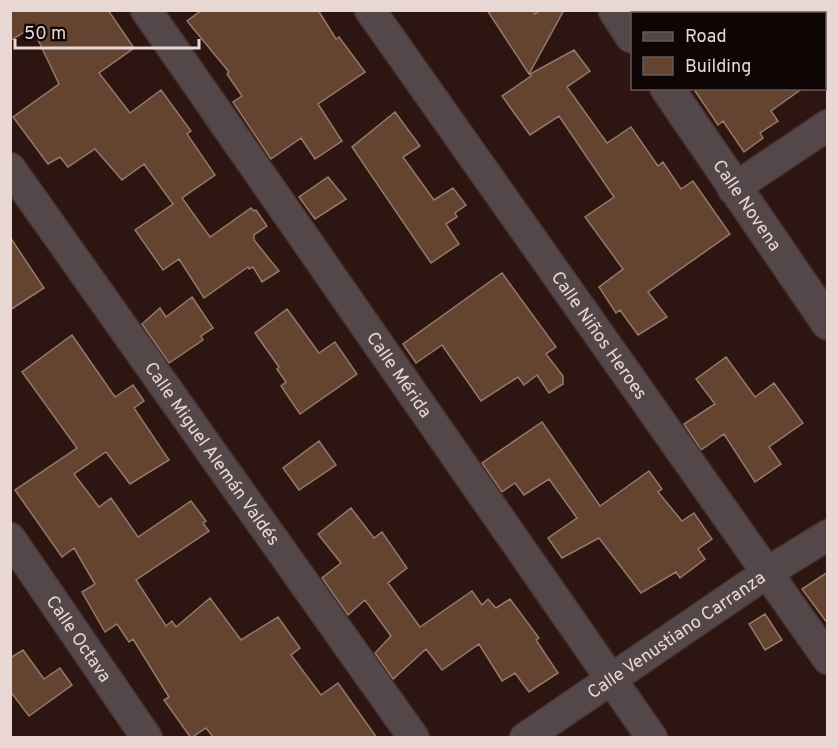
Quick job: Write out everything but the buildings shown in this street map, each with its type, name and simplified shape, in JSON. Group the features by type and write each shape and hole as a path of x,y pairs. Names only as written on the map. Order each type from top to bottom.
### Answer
{"street":[{"name":"Calle Mérida","path":"146,10 652,738"},
{"name":"Calle Niños Heroes","path":"370,10 828,659"},
{"name":"Calle Novena","path":"668,90 828,323"},
{"path":"734,189 828,125"},
{"name":"Calle Miguel Alemán Valdés","path":"10,168 414,738"},
{"name":"Calle Venustiano Carranza","path":"525,738 768,572 828,535"},
{"name":"Calle Octava","path":"10,538 147,738"}]}
